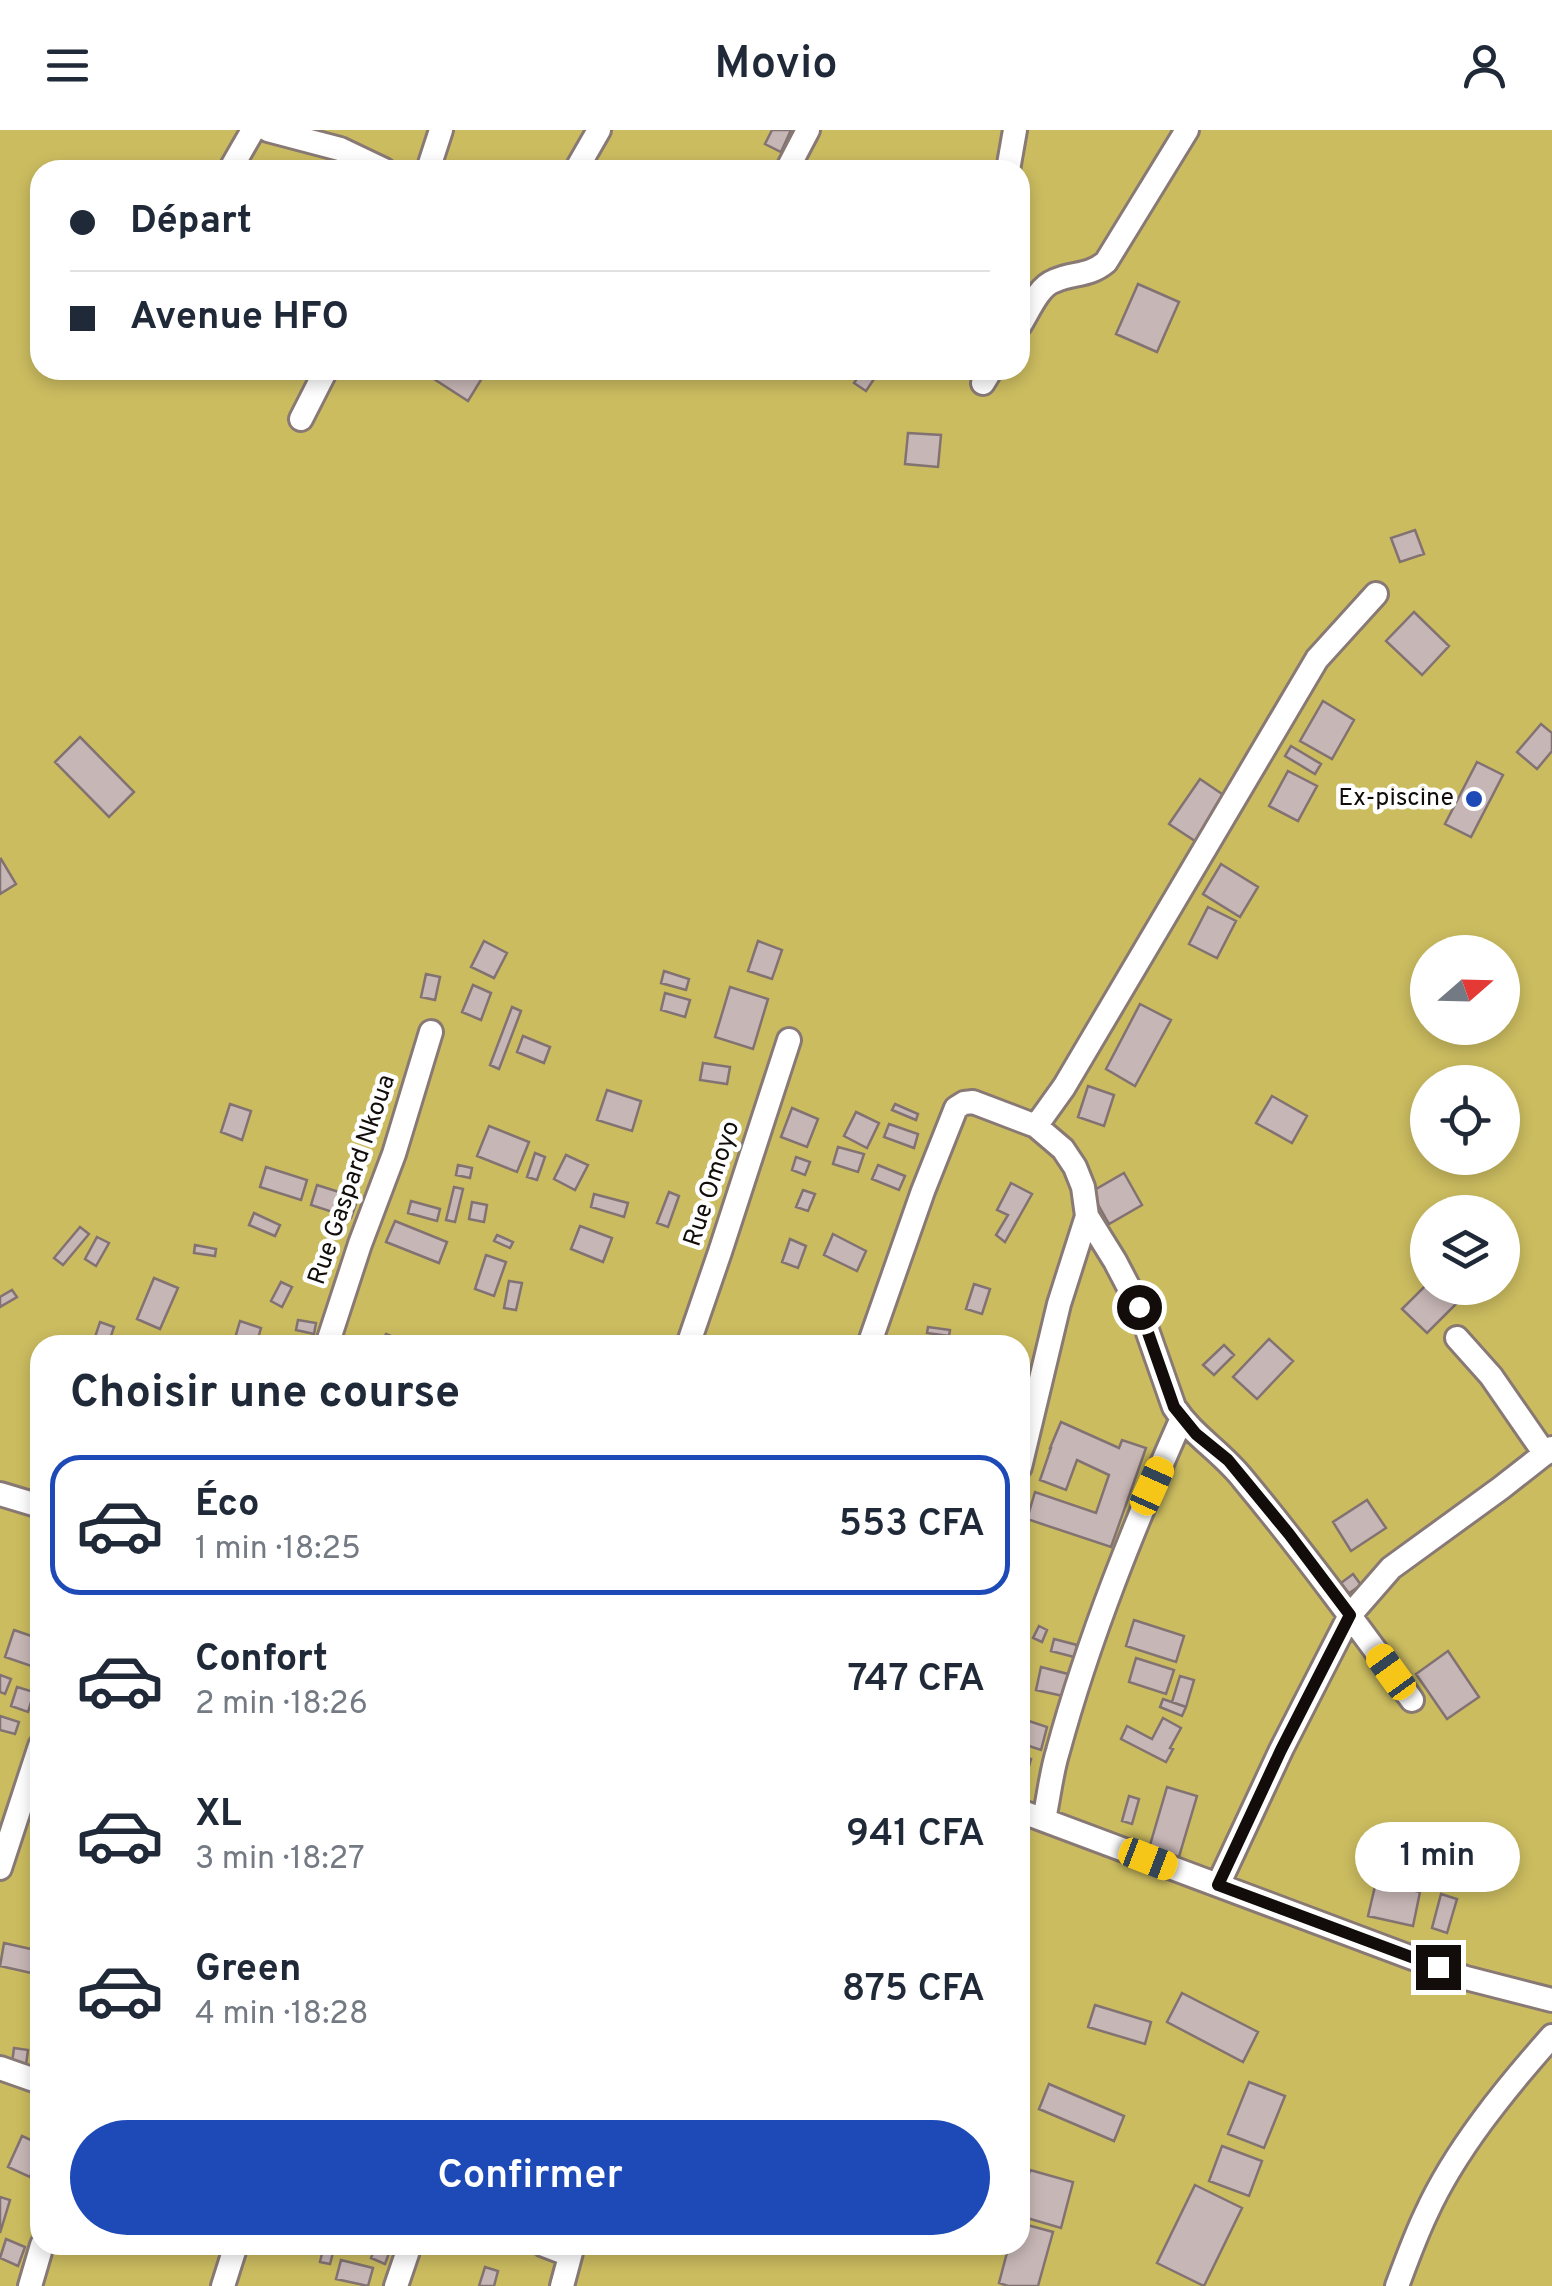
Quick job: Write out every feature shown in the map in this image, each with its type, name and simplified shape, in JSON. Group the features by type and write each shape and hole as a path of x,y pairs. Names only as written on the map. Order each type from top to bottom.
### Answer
{"street":[{"path":"236,160 253,130"},
{"path":"268,130 340,149 363,160"},
{"path":"432,160 442,130"},
{"path":"582,160 598,130"},
{"path":"792,160 808,130"},
{"path":"1010,160 1015,130"},
{"path":"1030,309 1052,281 1095,271 1106,262 1187,130"},
{"path":"300,419 321,380"},
{"path":"1036,1126 1064,1087 1317,659 1376,594"},
{"name":"Rue Gaspard Nkoua","path":"330,1335 394,1154 431,1032"},
{"name":"Rue Omoyo","path":"691,1335 789,1040"},
{"path":"872,1335 956,1108 973,1102 1036,1126 1063,1148 1075,1167 1083,1187 1087,1216 1139,1307 1174,1407 1196,1434 1228,1460 1289,1534 1412,1700"},
{"path":"1030,1425 1059,1304 1087,1216"},
{"path":"1218,1885 1350,1615 1372,1586 1548,1451 1457,1338"},
{"path":"1044,1819 1057,1754 1091,1646 1136,1520 1182,1418"},
{"path":"0,1494 30,1503"},
{"path":"0,1868 30,1776"},
{"path":"1030,1814 1466,1978 1552,2000"},
{"path":"1397,2286 1427,2212 1464,2150 1552,2036"},
{"path":"0,2068 30,2078"},
{"path":"30,2286 39,2255"},
{"path":"223,2286 233,2255"},
{"path":"396,2286 407,2255"},
{"path":"562,2286 571,2255"}],"shaded area":[{"path":"0,130 1552,130 1552,2286 0,2286"}],"building":[{"path":"772,130 791,130 781,152 765,144"},
{"path":"1138,284 1179,302 1157,352 1116,334"},
{"path":"435,380 481,380 468,401"},
{"path":"856,380 873,380 866,391 854,383"},
{"path":"908,433 941,435 938,467 905,464"},
{"path":"1415,530 1424,554 1400,562 1391,538"},
{"path":"1414,612 1449,646 1422,675 1386,641"},
{"path":"1323,701 1354,720 1332,759 1300,741"},
{"path":"1541,724 1552,733 1552,751 1537,769 1517,752"},
{"path":"80,737 134,792 109,817 55,762"},
{"path":"1291,746 1321,764 1315,774 1285,756"},
{"name":"Ex-piscine","path":"1477,762 1503,775 1471,837 1445,824"},
{"path":"1288,771 1317,786 1298,821 1269,806"},
{"path":"1200,779 1225,796 1195,841 1169,824"},
{"path":"0,860 16,884 0,894"},
{"path":"1221,864 1258,887 1240,917 1203,894"},
{"path":"1208,907 1236,921 1217,958 1189,944"},
{"path":"484,941 507,953 494,978 471,967"},
{"path":"758,941 782,950 772,979 748,971"},
{"path":"664,971 689,979 686,990 661,983"},
{"path":"426,974 440,977 435,1000 421,997"},
{"path":"473,985 491,993 481,1020 462,1012"},
{"path":"730,987 768,999 753,1049 715,1037"},
{"path":"665,993 690,1000 685,1017 661,1010"},
{"path":"1140,1004 1171,1020 1135,1086 1106,1069"},
{"path":"512,1007 521,1011 499,1069 490,1065"},
{"path":"523,1036 550,1047 544,1063 517,1052"},
{"path":"703,1063 730,1067 727,1084 700,1080"},
{"path":"1088,1086 1114,1095 1104,1126 1078,1117"},
{"path":"607,1090 641,1101 632,1131 597,1120"},
{"path":"1272,1096 1307,1116 1292,1143 1256,1123"},
{"path":"230,1104 251,1111 242,1140 221,1132"},
{"path":"895,1104 918,1114 916,1120 892,1110"},
{"path":"792,1108 818,1119 807,1147 781,1137"},
{"path":"856,1112 879,1123 867,1148 844,1136"},
{"path":"889,1124 918,1134 914,1148 884,1137"},
{"path":"489,1126 529,1142 517,1172 477,1156"},
{"path":"838,1147 864,1154 858,1172 833,1164"},
{"path":"535,1153 545,1157 537,1180 527,1177"},
{"path":"566,1155 588,1165 575,1190 554,1179"},
{"path":"796,1157 810,1162 805,1175 792,1170"},
{"path":"458,1165 472,1168 470,1178 456,1175"},
{"path":"878,1165 905,1176 899,1190 872,1179"},
{"path":"266,1167 307,1180 301,1200 260,1187"},
{"path":"1124,1173 1142,1205 1109,1224 1091,1192"},
{"path":"1011,1183 1032,1194 1005,1242 996,1235 1008,1215 997,1210"},
{"path":"317,1185 358,1198 351,1218 311,1205"},
{"path":"454,1187 463,1189 455,1222 446,1220"},
{"path":"803,1190 815,1194 808,1211 796,1207"},
{"path":"669,1192 679,1196 668,1227 657,1223"},
{"path":"594,1194 628,1203 624,1217 591,1207"},
{"path":"411,1201 440,1209 437,1221 408,1213"},
{"path":"472,1202 487,1205 484,1222 469,1219"},
{"path":"254,1213 280,1225 275,1236 249,1225"},
{"path":"395,1221 447,1242 439,1263 386,1242"},
{"path":"580,1226 612,1238 603,1262 571,1249"},
{"path":"80,1227 89,1234 63,1265 54,1258"},
{"path":"833,1234 866,1251 857,1271 824,1255"},
{"path":"497,1235 513,1242 510,1248 494,1241"},
{"path":"97,1237 109,1243 96,1266 85,1259"},
{"path":"790,1239 806,1246 798,1268 782,1262"},
{"path":"195,1245 216,1249 215,1256 194,1253"},
{"path":"486,1255 506,1262 494,1296 475,1289"},
{"path":"154,1278 178,1288 160,1329 137,1319"},
{"path":"509,1281 522,1283 516,1310 504,1308"},
{"path":"281,1282 292,1287 282,1307 271,1301"},
{"path":"974,1284 990,1289 982,1314 966,1309"},
{"path":"12,1290 17,1297 0,1307 0,1297"},
{"path":"1410,1301 1410,1305 1455,1305 1427,1333 1402,1309"},
{"path":"298,1320 316,1323 314,1334 296,1330"},
{"path":"240,1321 261,1328 259,1335 236,1335"},
{"path":"100,1322 114,1327 111,1335 96,1335"},
{"path":"928,1327 950,1330 949,1335 927,1333"},
{"path":"1269,1339 1293,1361 1257,1399 1233,1377"},
{"path":"1224,1345 1234,1355 1214,1375 1203,1365"},
{"path":"1061,1422 1119,1448 1122,1440 1146,1448 1111,1547 1030,1520 1035,1492 1096,1513 1109,1475 1077,1460 1066,1490 1040,1480"},
{"path":"1367,1500 1386,1528 1351,1551 1333,1522"},
{"path":"1353,1574 1361,1585 1348,1594 1341,1583"},
{"path":"1134,1620 1184,1636 1176,1662 1126,1646"},
{"path":"1039,1626 1047,1630 1042,1642 1033,1638"},
{"path":"14,1630 30,1636 30,1666 5,1657"},
{"path":"1054,1639 1077,1645 1074,1657 1051,1651"},
{"path":"1448,1651 1479,1697 1447,1719 1416,1674"},
{"path":"1136,1658 1174,1670 1166,1694 1129,1682"},
{"path":"1041,1667 1068,1674 1063,1696 1036,1690"},
{"path":"0,1675 11,1679 5,1694 0,1692"},
{"path":"1180,1676 1194,1680 1186,1707 1172,1702"},
{"path":"17,1687 30,1691 28,1712 11,1706"},
{"path":"1163,1699 1186,1707 1182,1716 1160,1707"},
{"path":"0,1716 19,1722 15,1734 0,1730"},
{"path":"1163,1718 1181,1728 1166,1762 1121,1739 1127,1726 1152,1739"},
{"path":"1030,1721 1047,1727 1041,1750 1030,1746"},
{"path":"1167,1787 1197,1796 1178,1860 1148,1852"},
{"path":"1129,1796 1139,1799 1132,1824 1122,1821"},
{"path":"1376,1882 1420,1892 1413,1926 1368,1916"},
{"path":"1441,1894 1457,1899 1447,1933 1432,1928"},
{"path":"4,1943 30,1949 30,1973 0,1966"},
{"path":"1182,1993 1258,2032 1243,2062 1167,2022"},
{"path":"1095,2005 1151,2022 1145,2044 1088,2027"},
{"path":"14,2048 28,2050 26,2065 12,2063"},
{"path":"1249,2082 1285,2096 1264,2148 1228,2134"},
{"path":"1049,2084 1124,2116 1114,2141 1039,2109"},
{"path":"22,2136 30,2140 30,2177 8,2167"},
{"path":"1222,2146 1262,2161 1249,2196 1209,2181"},
{"path":"1030,2170 1073,2182 1061,2228 1030,2219"},
{"path":"1195,2185 1242,2208 1204,2286 1157,2263"},
{"path":"0,2197 10,2200 0,2233"},
{"path":"1030,2226 1053,2232 1038,2286 999,2283 1006,2255 1030,2255"},
{"path":"6,2239 25,2247 18,2266 0,2258"},
{"path":"322,2255 332,2255 330,2264 320,2262"},
{"path":"372,2255 388,2255 385,2264 371,2258"},
{"path":"341,2260 373,2268 368,2286 336,2279"},
{"path":"485,2267 498,2271 494,2286 479,2286"}],"place":[{"name":"Ex-piscine","path":"1474,799"}],"route":[{"path":"1139,1307 1174,1407 1196,1434 1228,1460 1350,1615 1218,1885 1438,1967"}]}
